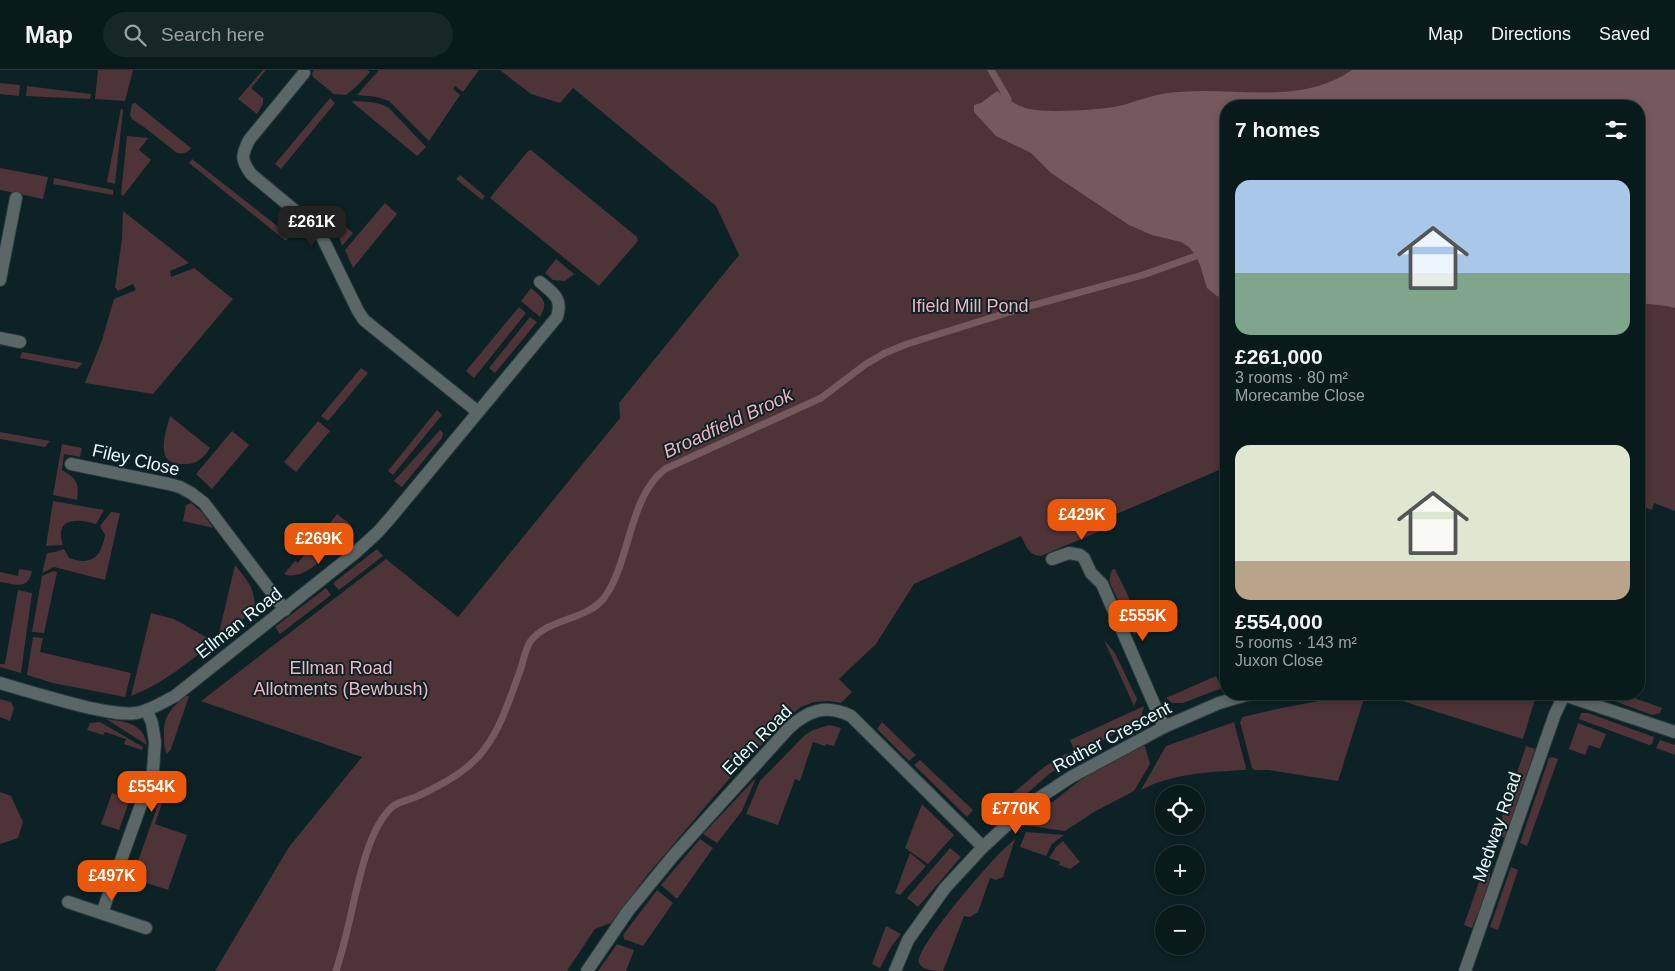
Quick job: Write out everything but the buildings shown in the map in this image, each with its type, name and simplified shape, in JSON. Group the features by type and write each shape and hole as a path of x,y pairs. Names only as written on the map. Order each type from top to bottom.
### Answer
{"street":[{"path":"304,73 248,140 242,159 251,174 311,224 322,237 364,320 478,412"},
{"path":"0,280 16,198"},
{"name":"Ellman Road","path":"0,683 57,700 125,714 147,711 175,696 285,610 378,532 557,317 559,302 555,295 540,282"},
{"path":"0,338 20,342"},
{"name":"Filey Close","path":"71,464 169,484 192,493 204,503 285,610"},
{"path":"1052,559 1069,553 1080,555 1084,558 1091,573 1102,584 1164,727"},
{"name":"Rother Crescent","path":"896,970 908,940 945,888 983,847 1032,804 1071,776 1164,727 1230,700"},
{"name":"Medway Road","path":"1465,971 1561,700"},
{"path":"1581,700 1675,732"},
{"name":"Eden Road","path":"587,971 628,911 709,815 788,729 803,717 819,710 831,709 852,716 983,847"},
{"path":"102,913 153,771 155,742 147,711"},
{"path":"68,902 146,928"}],"green space":[{"path":"98,70 133,70 125,101 95,99"},
{"path":"263,70 266,70 251,88 263,98 263,104 257,114 238,99"},
{"path":"314,70 367,70 370,72 346,95 334,94 313,77 312,73"},
{"path":"379,70 479,70 463,92 455,86 453,89 460,95 429,141 389,101 377,97 357,95"},
{"name":"Ifield Mill Pond","path":"500,70 1675,70 1675,511 1654,503 1652,510 1645,507 1645,100 1220,100 1220,470 1119,513 1104,516 1100,531 1041,556 1030,552 1021,536 914,584 876,644 839,679 852,692 841,703 829,701 814,702 801,707 787,718 729,779 648,874 611,923 595,929 567,971 215,971 289,847 362,757 201,701 386,559 458,617 620,418 619,403 739,255 716,206 573,88 560,103 531,94"},
{"path":"0,83 20,85 19,96 0,94"},
{"path":"27,86 91,94 90,99 26,96"},
{"path":"330,98 335,103 281,169 275,164"},
{"path":"352,102 376,103 389,108 426,147 417,156"},
{"path":"135,103 191,148 185,153 177,153 132,119 130,115 132,104"},
{"path":"121,108 123,110 115,184 107,182"},
{"path":"127,136 148,138 139,150 151,160 123,196 121,194"},
{"path":"531,150 637,237 638,241 599,286 490,198 528,151"},
{"path":"192,159 290,236 286,241 189,163"},
{"path":"0,168 48,177 43,199 0,190"},
{"path":"460,175 485,196 482,200 456,179"},
{"path":"54,178 113,190 113,195 53,184"},
{"path":"385,203 397,214 353,268 345,250"},
{"path":"123,211 189,263 170,271 171,277 194,268 233,299 153,394 85,383 102,340 114,299 136,290 133,284 118,291 115,287 122,239"},
{"path":"333,216 353,233 342,246"},
{"path":"556,259 574,274 565,281 553,280 545,273"},
{"path":"531,288 539,295 544,304 540,317 521,301"},
{"path":"519,307 526,313 474,378 466,371"},
{"path":"530,317 537,322 495,373 489,368"},
{"path":"22,352 83,363 77,369 20,358"},
{"path":"361,368 368,373 328,421 321,416"},
{"path":"437,410 442,415 393,475 388,471"},
{"path":"170,416 210,448 198,461 183,464 174,463 165,455 164,441"},
{"path":"318,421 330,431 296,472 284,462"},
{"path":"440,430 443,433 442,438 402,487 394,481"},
{"path":"232,431 249,445 212,489 196,474"},
{"path":"0,432 50,441 45,447 0,439"},
{"path":"62,444 82,448 80,457 64,454 62,470 76,482 78,489 77,500 53,495"},
{"path":"53,501 104,510 96,524 74,521 64,525 61,536 63,545 46,546"},
{"path":"191,503 202,512 213,528 183,521 186,505"},
{"path":"111,512 120,513 105,580 54,567 42,573 47,553 64,549 69,558 83,561 94,558 101,549 105,535 100,526"},
{"path":"337,514 351,525 331,550 313,567 303,573 294,575 284,574 295,561 298,563"},
{"path":"377,549 383,556 339,590 333,583"},
{"path":"235,565 252,590 254,609 249,615 218,637"},
{"path":"19,569 32,571 24,584 16,585 0,582 0,572 18,576"},
{"path":"1115,569 1133,609 1136,634 1134,634 1110,583 1112,570"},
{"path":"53,571 57,572 44,633 32,632 42,576"},
{"path":"326,588 331,595 280,634 275,627"},
{"path":"18,590 32,593 21,673 0,667 0,664 5,664"},
{"path":"151,613 174,619 215,642 165,679 131,696"},
{"path":"33,637 43,638 40,652 131,673 125,697 53,683 27,675"},
{"path":"1104,640 1115,653 1137,699 1134,706"},
{"path":"1216,676 1220,684 1220,689 1183,703 1172,703 1166,698"},
{"path":"186,696 189,696 171,749 167,754 164,743 165,722 169,712"},
{"path":"0,699 11,702 14,708 10,721 0,717"},
{"path":"1328,700 1363,700 1338,781 1269,770 1254,770 1252,768 1240,722 1243,717"},
{"path":"1399,700 1535,700 1523,739"},
{"path":"1612,700 1640,700 1662,708 1660,713 1652,715"},
{"path":"1144,706 1142,714 1136,723 1100,742 1077,757 1070,740"},
{"path":"1581,713 1588,713 1654,737 1652,744 1649,745 1579,719"},
{"path":"106,719 126,722 137,727 145,737 147,745"},
{"path":"100,722 143,747 142,750 124,744 126,739 105,732 103,735 87,730 90,723"},
{"path":"882,722 916,755 909,761 877,729"},
{"path":"1234,722 1245,770 1179,777 1153,784 1141,790 1166,746"},
{"path":"1578,723 1606,734 1600,749 1589,745 1585,755 1569,749"},
{"path":"829,725 841,728 834,746 826,744 825,746 813,742 800,781 795,779 778,825 746,814 760,781 805,735 813,730"},
{"path":"1660,740 1675,745 1675,755 1656,748"},
{"path":"1140,746 1145,746 1150,764 1134,791 1094,812 1065,831 1023,825 1083,778"},
{"path":"1526,746 1535,749 1505,838 1496,835"},
{"path":"1067,753 1072,760 1049,774 993,823 986,816 1044,767"},
{"path":"1549,758 1558,759 1527,846 1520,843"},
{"path":"920,760 973,810 967,817 914,765"},
{"path":"756,778 742,811 717,843 703,834"},
{"path":"0,792 11,796 23,822 18,838 0,844"},
{"path":"112,793 130,799 119,830 101,824"},
{"path":"160,799 163,800 155,824 187,835 168,890 132,878"},
{"path":"922,804 954,835 928,864 905,848"},
{"path":"1026,832 1064,835 1052,844 1046,856 1020,847"},
{"path":"700,839 713,848 677,899 661,885"},
{"path":"1015,839 1003,877 996,880 990,878 978,912 970,917 964,916 943,971 923,968 919,963 920,955 939,926 980,875"},
{"path":"1063,841 1080,862 1070,869 1059,865 1060,862 1049,858 1056,847"},
{"path":"950,848 961,857 918,907 907,898"},
{"path":"910,853 926,866 900,895 895,893"},
{"path":"1489,861 1490,877 1488,886 1472,928 1464,925 1486,862"},
{"path":"1511,867 1518,870 1498,930 1490,927"},
{"path":"657,890 673,903 643,946 624,939 623,935"},
{"path":"886,926 901,934 891,947 880,968 872,964"},
{"path":"617,944 634,950 626,971 598,971"}],"shaded area":[{"path":"1352,70 1675,70 1675,308 1645,304 1645,100 1220,100 1220,297 1207,288 1200,265 1189,247 1181,242 1152,235 1129,225 1051,173 1031,153 996,136 974,112 974,105 981,103 997,91 1025,108 1048,111 1114,107 1156,95 1186,91 1283,92 1307,89 1330,82"}],"waterway":[{"path":"991,70 1008,99"},
{"name":"Broadfield Brook","path":"336,971 368,848 383,818 395,805 448,781 480,755 502,719 530,642 546,628 587,611 604,598 620,566 644,496 653,481 665,469 821,398 866,364 885,353 907,344 1016,310 1143,275 1196,256"}],"park label":[{"name":"Ellman Road Allotments (Bewbush)","path":"341,678"}]}
